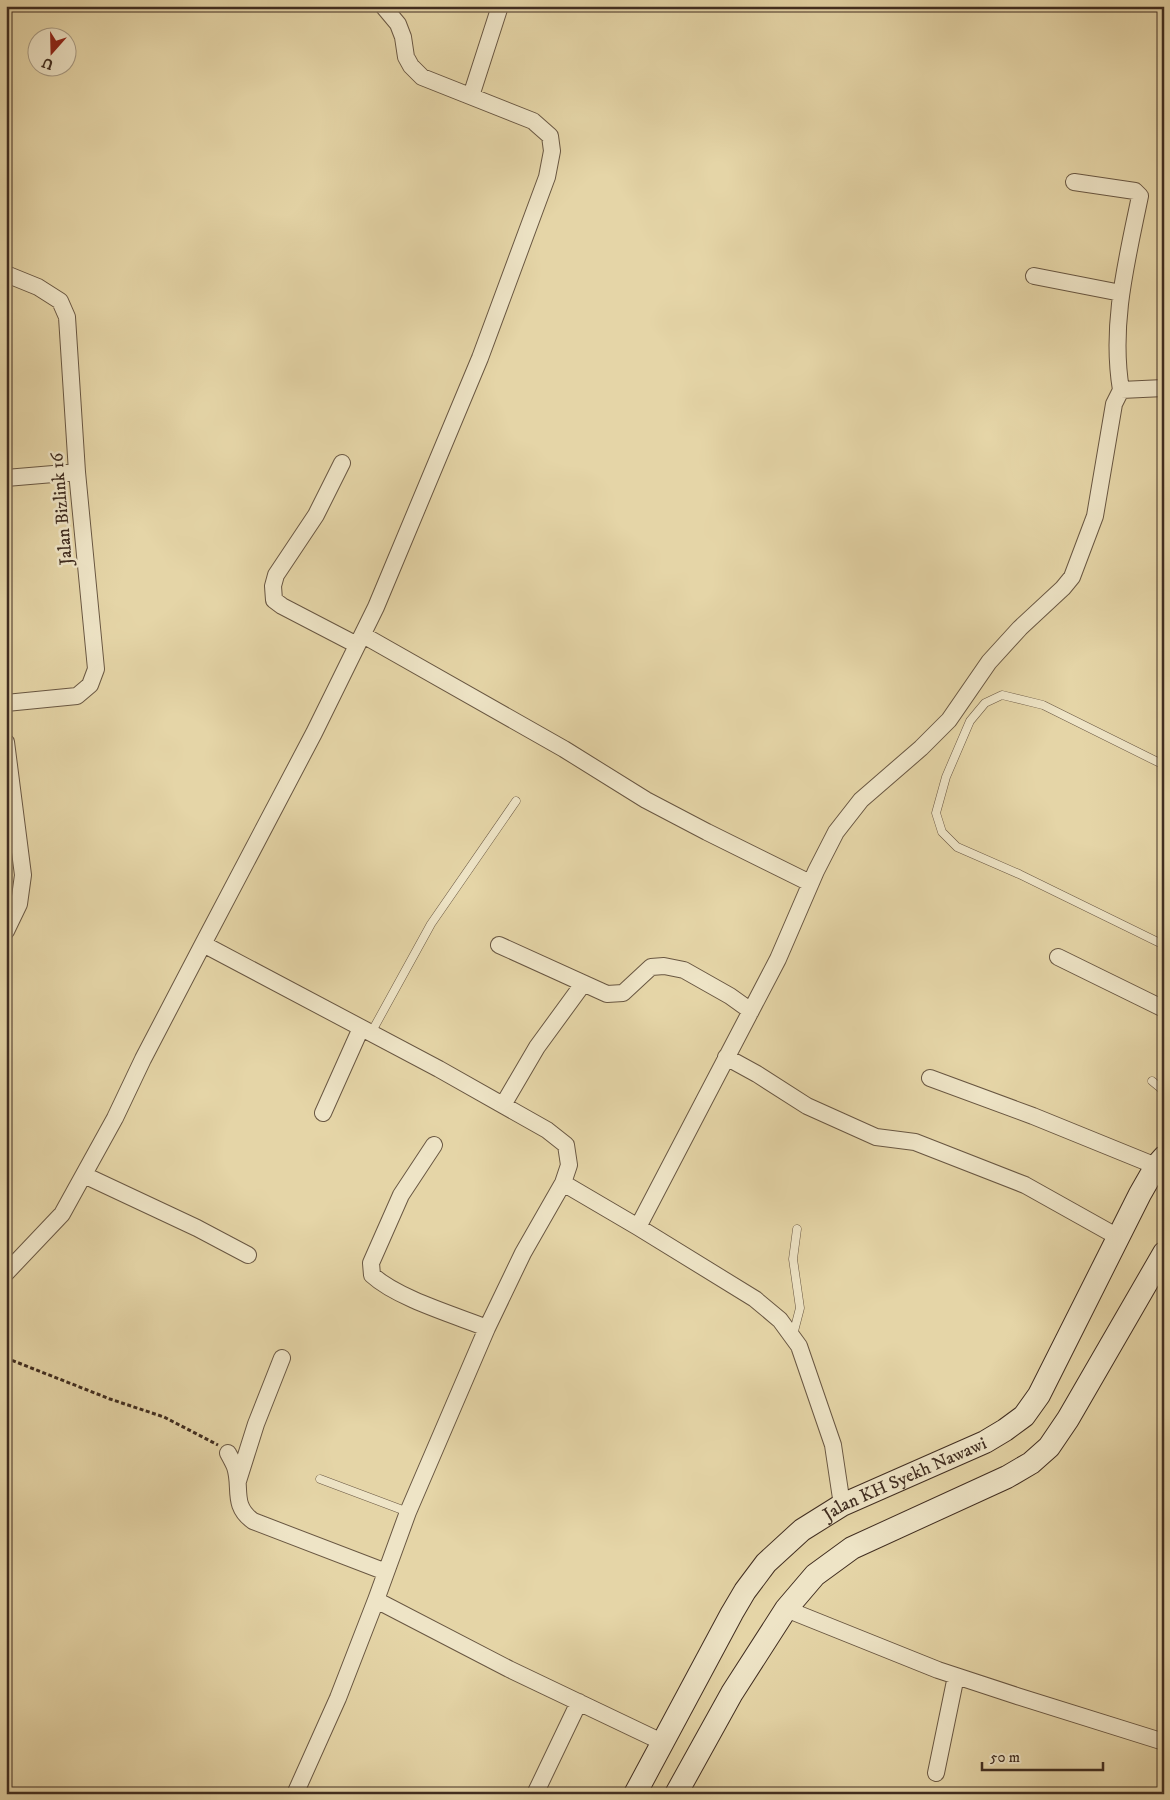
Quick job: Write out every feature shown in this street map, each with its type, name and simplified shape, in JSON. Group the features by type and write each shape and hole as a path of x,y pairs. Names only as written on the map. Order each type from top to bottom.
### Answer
{"main road":[{"name":"Jalan KH Syekh Nawawi","path":"635,1794 745,1590 766,1563 802,1530 842,1505 985,1442 1024,1416 1039,1395 1118,1237 1160,1161"},
{"path":"676,1794 732,1693 786,1609 815,1575 852,1548 1007,1477 1031,1463 1049,1447 1156,1282 1164,1253"}],"street":[{"path":"6,1273 62,1214 84,1175 115,1118 143,1058 314,733 360,640 376,607 480,358 547,176 552,151 550,136 533,121 422,76 411,66 406,57 403,37 398,24 383,6"},
{"path":"471,96 500,6"},
{"path":"638,1227 778,959 810,883 836,832 861,800 922,748 949,720 988,662 1020,628 1063,588 1072,576 1095,516 1114,404 1121,390 1118,323 1121,293 1140,196 1135,191 1074,182"},
{"name":"Jalan Bizlink 16","path":"6,274 38,288 60,301 67,317 77,472 96,669 90,685 77,696 6,703"},
{"path":"1034,276 1121,293"},
{"path":"1121,390 1164,388"},
{"path":"342,463 316,515 286,563 276,575 273,593 274,600 282,606 360,640 564,749 646,800 810,883"},
{"path":"6,478 77,472"},
{"path":"6,742 23,875 20,898 10,916 6,931"},
{"path":"203,944 366,1030 546,1130 566,1146 569,1165 563,1183 523,1253 487,1328 408,1512 338,1698 295,1794"},
{"path":"499,945 607,994 623,994 651,967 664,966 684,970 730,996 751,1011"},
{"path":"1058,957 1164,1009"},
{"path":"503,1105 537,1047 583,984"},
{"path":"323,1113 366,1030"},
{"path":"726,1057 807,1106 876,1137 915,1142 1025,1185 1118,1237"},
{"path":"930,1078 1160,1161"},
{"path":"434,1144 401,1195 371,1263 372,1275 380,1282 407,1297 487,1328"},
{"path":"84,1175 197,1228 248,1255"},
{"path":"563,1183 755,1299 780,1320 799,1346 833,1445 842,1505"},
{"path":"237,1484 246,1452 282,1358"},
{"path":"228,1453 236,1468 240,1506 246,1516 253,1521 386,1572"},
{"path":"376,1600 509,1669 662,1742"},
{"path":"786,1609 956,1676 1164,1742"},
{"path":"936,1773 956,1676"},
{"path":"535,1794 580,1702"}],"lane":[{"path":"1164,765 1043,705 1002,695 985,703 970,721 946,777 936,813 942,832 957,847 1019,874 1164,945"},
{"path":"366,1030 431,924 516,801"},
{"path":"1152,1081 1164,1091"},
{"path":"793,1337 800,1308 793,1259 797,1229"},
{"path":"320,1479 408,1512"}],"path":[{"path":"6,1358 110,1399 164,1417 214,1442 228,1453"}]}
